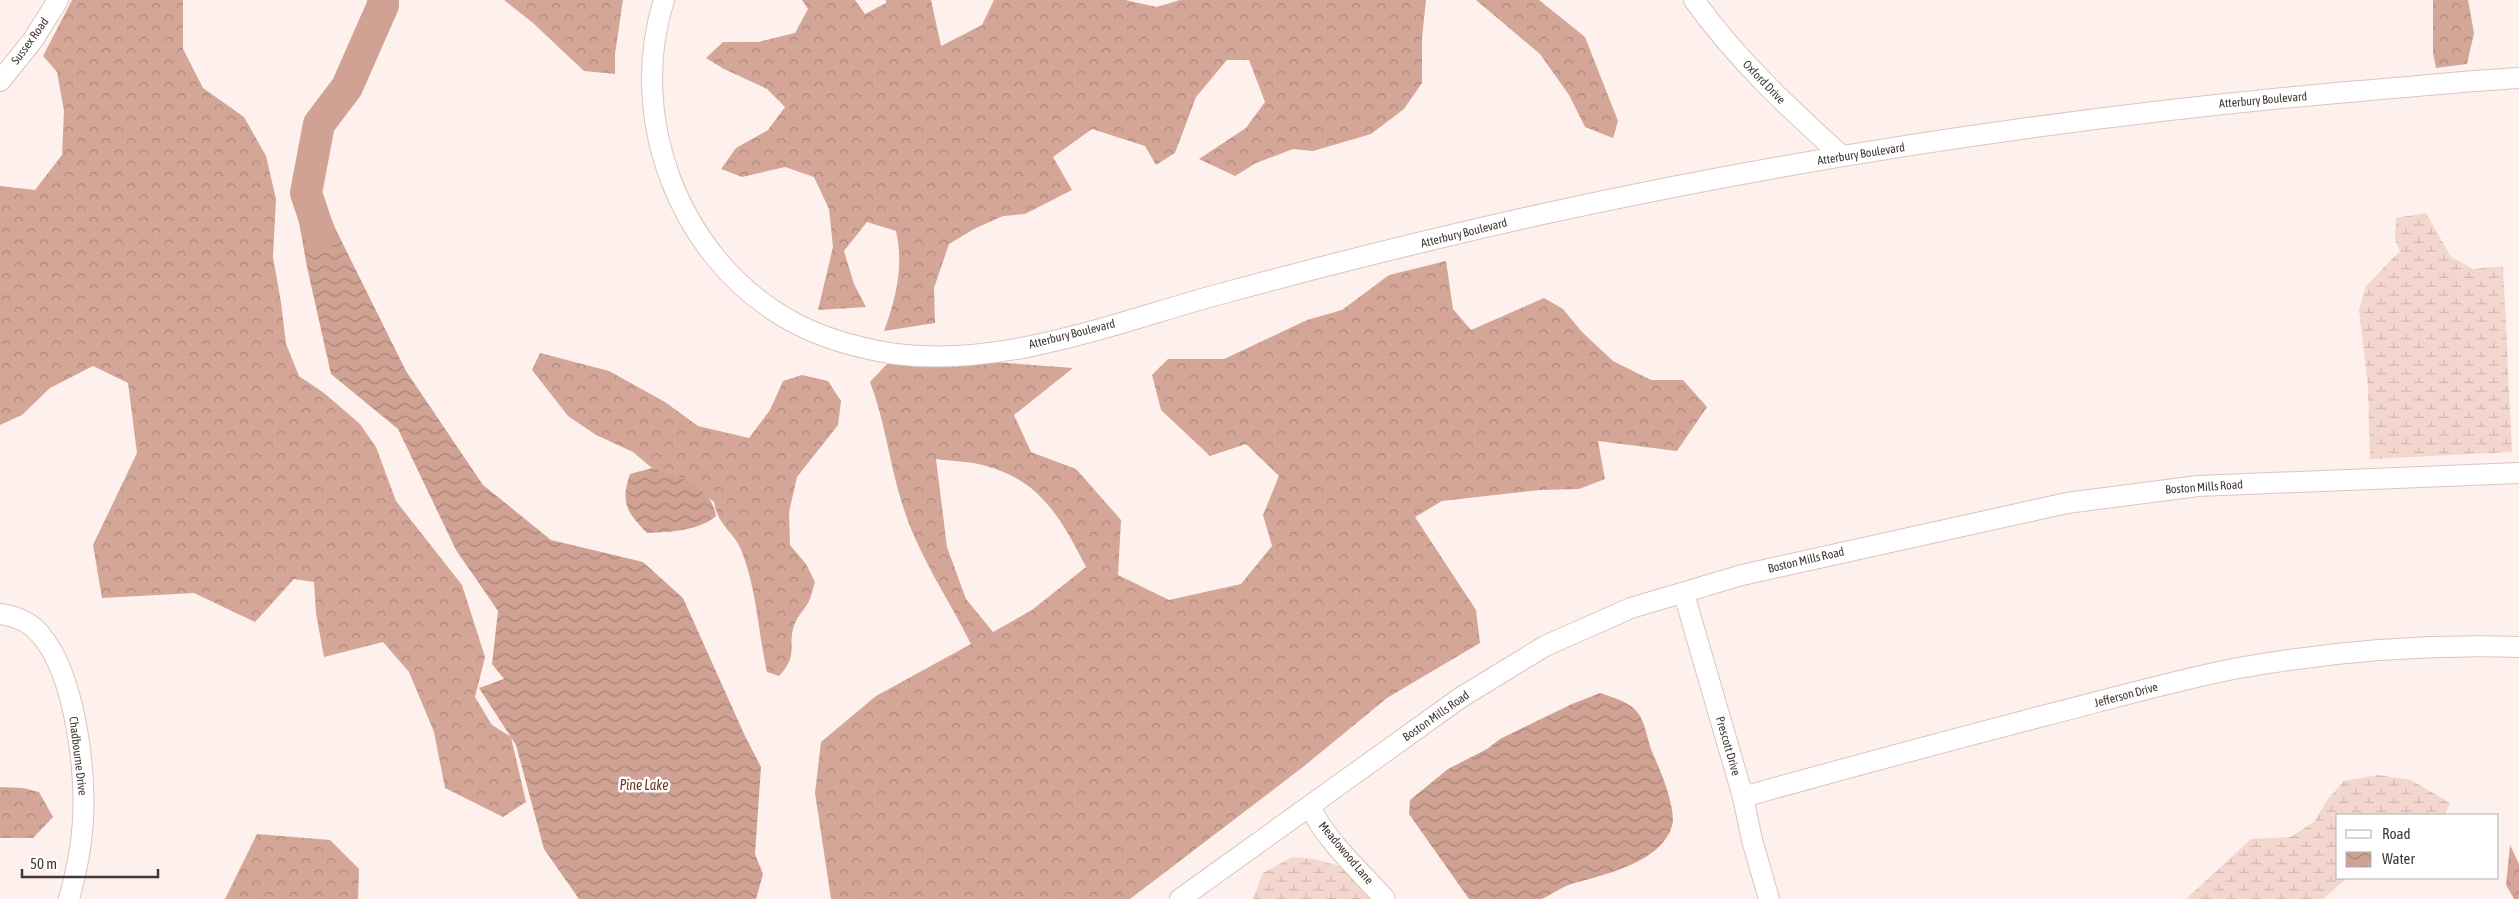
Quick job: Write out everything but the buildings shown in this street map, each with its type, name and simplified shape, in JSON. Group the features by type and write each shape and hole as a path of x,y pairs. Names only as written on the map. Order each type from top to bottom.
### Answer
{"street":[{"name":"Sussex Road","path":"0,81 33,40 58,0"},
{"name":"Atterbury Boulevard","path":"664,0 655,47 652,87 656,124 668,173 679,201 697,234 722,266 747,290 784,317 825,336 864,348 899,354 944,357 983,355 1075,336 1287,276 1494,225 1698,182 1842,156 2045,124 2217,104 2519,78"},
{"name":"Oxford Drive","path":"1694,0 1730,46 1774,95 1842,156"},
{"name":"Boston Mills Road","path":"1180,899 1460,698 1524,656 1631,608 1684,594 1742,575 2024,512 2094,499 2198,486 2519,473"},
{"name":"Prescott Drive","path":"1684,594 1743,797 1752,840 1769,899"},
{"name":"Chadbourne Drive","path":"0,614 15,617 40,633 51,650 65,684 77,726 84,797 77,871 69,899"},
{"name":"Jefferson Drive","path":"1743,797 1964,737 2179,681 2234,669 2313,657 2413,648 2519,647"},
{"name":"Meadowood Lane","path":"1310,806 1315,817 1337,845 1385,899"}],"green space":[{"path":"72,0 183,0 183,49 203,88 244,117 266,156 276,199 273,257 286,344 299,376 324,393 360,424 376,447 396,501 462,585 485,657 475,697 492,725 511,737 526,802 503,817 445,788 434,732 409,672 383,642 324,657 316,613 314,582 294,579 255,622 194,593 102,598 93,545 137,453 128,383 93,366 50,388 22,415 0,425 0,186 35,190 62,155 64,111 57,72 43,56"},
{"path":"504,0 623,0 615,54 615,74 584,71 533,23"},
{"path":"802,0 855,0 865,14 886,3 886,0 931,0 941,46 982,25 994,0 1125,0 1157,7 1180,0 1426,0 1422,38 1422,83 1404,109 1371,134 1313,151 1293,149 1256,163 1235,176 1199,159 1246,128 1265,102 1249,60 1227,60 1196,97 1175,153 1156,165 1145,146 1092,129 1053,157 1072,190 1025,214 1003,216 974,229 949,244 934,288 935,323 884,331 898,282 899,257 896,231 867,222 844,251 854,284 866,307 818,310 833,247 829,209 814,177 785,167 742,177 721,169 736,148 768,130 785,107 767,89 724,69 706,58 723,42 758,42 795,33 808,9"},
{"path":"1476,0 1539,0 1585,37 1618,121 1613,138 1585,127 1569,95 1540,54"},
{"path":"2433,0 2468,0 2474,33 2467,64 2436,68 2433,53"},
{"path":"2426,213 2451,257 2473,269 2503,266 2512,452 2370,459 2368,385 2359,310 2366,286 2400,251 2395,240 2396,218"},
{"path":"1446,261 1453,309 1471,330 1544,298 1563,309 1582,332 1613,361 1651,380 1683,380 1707,407 1677,451 1598,441 1605,479 1579,489 1540,490 1442,501 1415,517 1476,610 1480,643 1387,698 1303,767 1130,899 831,899 815,793 821,742 876,696 971,644 923,556 907,519 870,382 888,363 981,361 1073,368 1014,415 1031,452 1076,469 1121,520 1118,575 1169,600 1241,584 1272,546 1263,515 1279,476 1246,444 1210,456 1161,410 1152,375 1168,359 1224,359 1307,320 1342,310 1389,275","holes":["936,459 973,463 999,470 1017,478 1045,501 1056,515 1067,531 1086,567 1032,610 993,632 966,599 947,547"]},
{"path":"540,353 609,371 665,402 698,426 749,438 770,410 783,381 802,375 828,381 841,401 838,425 797,477 789,512 790,545 806,564 815,582 809,601 797,618 793,629 789,661 779,676 767,672 747,567 739,545 719,518 714,502 683,479 652,468 633,452 596,435 568,416 532,370"},
{"path":"2378,775 2411,780 2450,803 2445,814 2336,814 2336,879 2346,879 2323,899 2186,899 2251,839 2291,837 2315,821 2327,800 2344,781"},
{"path":"0,787 23,788 39,792 53,817 33,838 0,838"},
{"path":"257,834 330,840 359,869 358,899 225,899"},
{"path":"2510,845 2519,864 2519,899 2514,899 2506,885"},
{"path":"1292,857 1314,859 1347,868 1372,899 1253,899 1263,873"}],"water":[{"name":"Pine Lake","path":"320,192 336,230 406,371 483,485 551,540 643,562 683,598 745,736 761,767 755,854 763,874 756,899 579,899 544,849 516,745 479,688 504,679 492,664 498,611 456,550 398,429 331,374 307,267 294,194"},
{"path":"652,468 683,479 701,490 713,505 716,516 692,528 647,533 630,513 627,506 626,492 630,474"},
{"path":"1600,693 1618,699 1634,708 1643,722 1651,750 1667,790 1672,810 1672,826 1666,839 1644,858 1629,866 1563,887 1541,899 1469,899 1409,814 1410,800 1448,769 1487,749 1500,739 1572,704"}],"waterway":[{"path":"320,235 306,193 319,124 347,87 383,5 383,0"}]}
